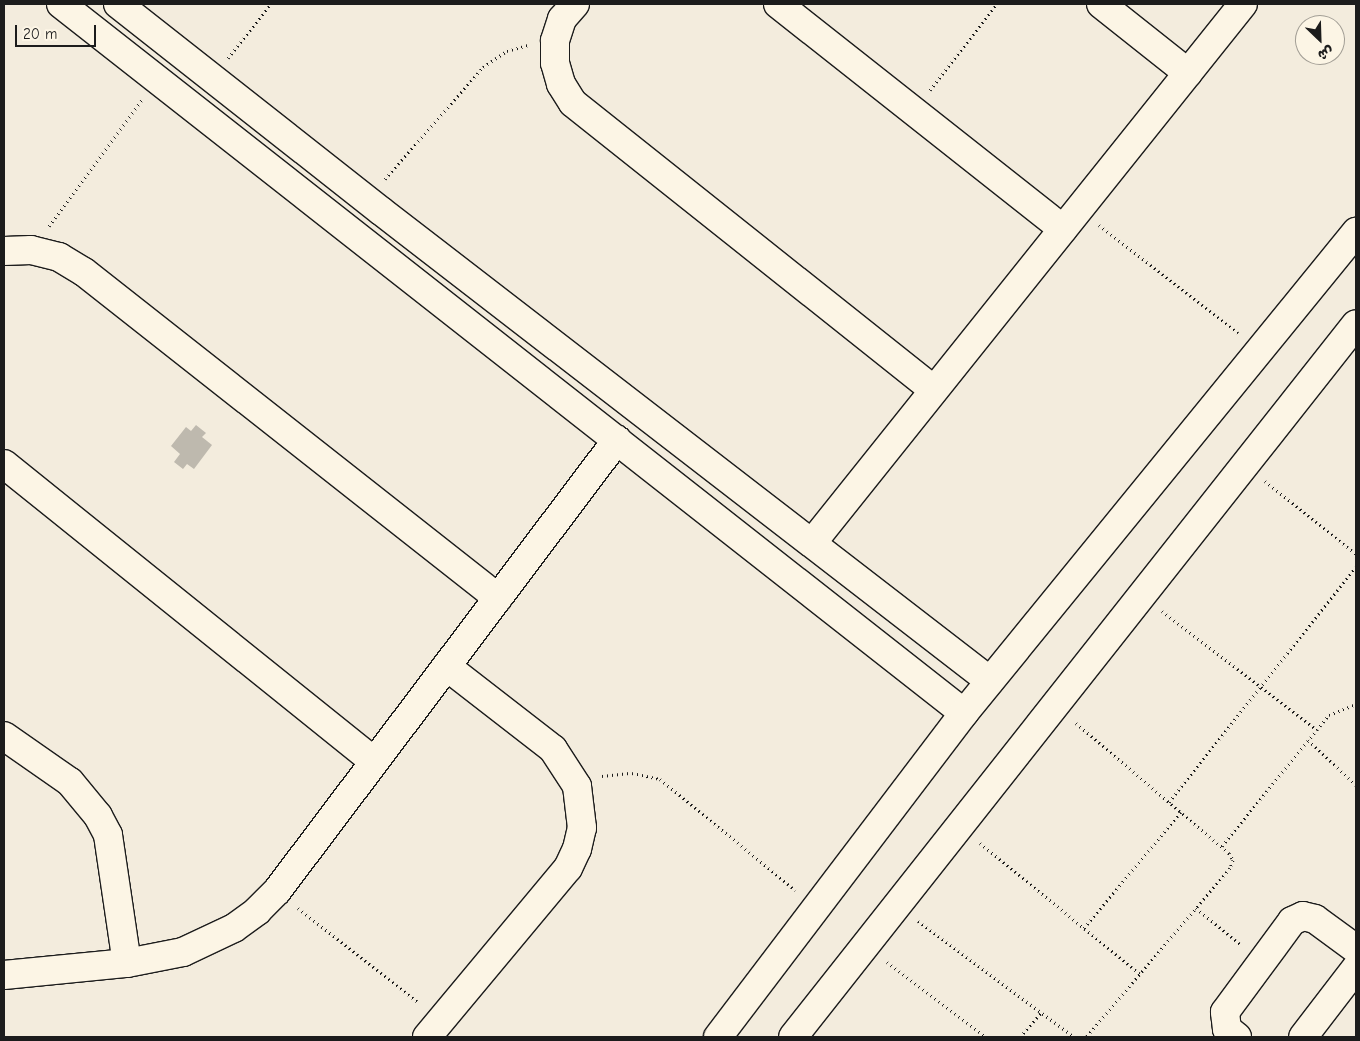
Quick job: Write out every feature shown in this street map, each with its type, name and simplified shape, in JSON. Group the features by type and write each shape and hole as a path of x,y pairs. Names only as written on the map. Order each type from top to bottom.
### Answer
{"street":[{"path":"61,4 964,713"},
{"path":"118,4 374,206 990,681"},
{"path":"575,4 562,19 555,40 555,63 561,84 572,103 934,390"},
{"path":"778,4 914,111 1071,219"},
{"path":"1101,4 1188,73"},
{"path":"812,544 1243,4"},
{"path":"359,238 374,206"},
{"path":"718,1037 814,906 964,713 1356,232"},
{"path":"4,251 32,250 60,257 84,272 498,598"},
{"path":"800,1035 898,905 1245,465 1348,351 1356,324"},
{"path":"4,975 127,963 183,952 210,942 234,928 277,891 617,440"},
{"path":"4,464 374,761"},
{"path":"434,1029 568,868 582,828 577,786 553,749 446,666"},
{"path":"4,736 70,782 98,816 108,835 127,963"},
{"path":"1237,1037 1227,1029 1225,1012 1292,921 1303,916 1315,919 1356,948"},
{"path":"1303,1037 1356,968"}],"path":[{"path":"212,78 272,4"},
{"path":"914,111 997,4"},
{"path":"374,206 483,67 508,51 555,40"},
{"path":"32,250 158,80"},
{"path":"1071,219 1261,350"},
{"path":"1245,465 1356,554"},
{"path":"1169,802 1356,567"},
{"path":"1142,595 1317,730"},
{"path":"1222,846 1331,713 1356,704"},
{"path":"1055,706 1232,856 1232,864 1086,1037"},
{"path":"1308,740 1356,785"},
{"path":"577,786 613,774 632,773 660,779 814,906"},
{"path":"1084,928 1181,812"},
{"path":"960,826 1140,974"},
{"path":"277,891 434,1029"},
{"path":"898,905 1074,1037"},
{"path":"1196,908 1262,962"},
{"path":"866,946 986,1037"},
{"path":"1020,1037 1041,1013"}],"building":[{"path":"196,425 206,433 202,437 212,445 194,469 187,464 183,469 174,462 180,454 171,446 186,427 191,431"}]}
